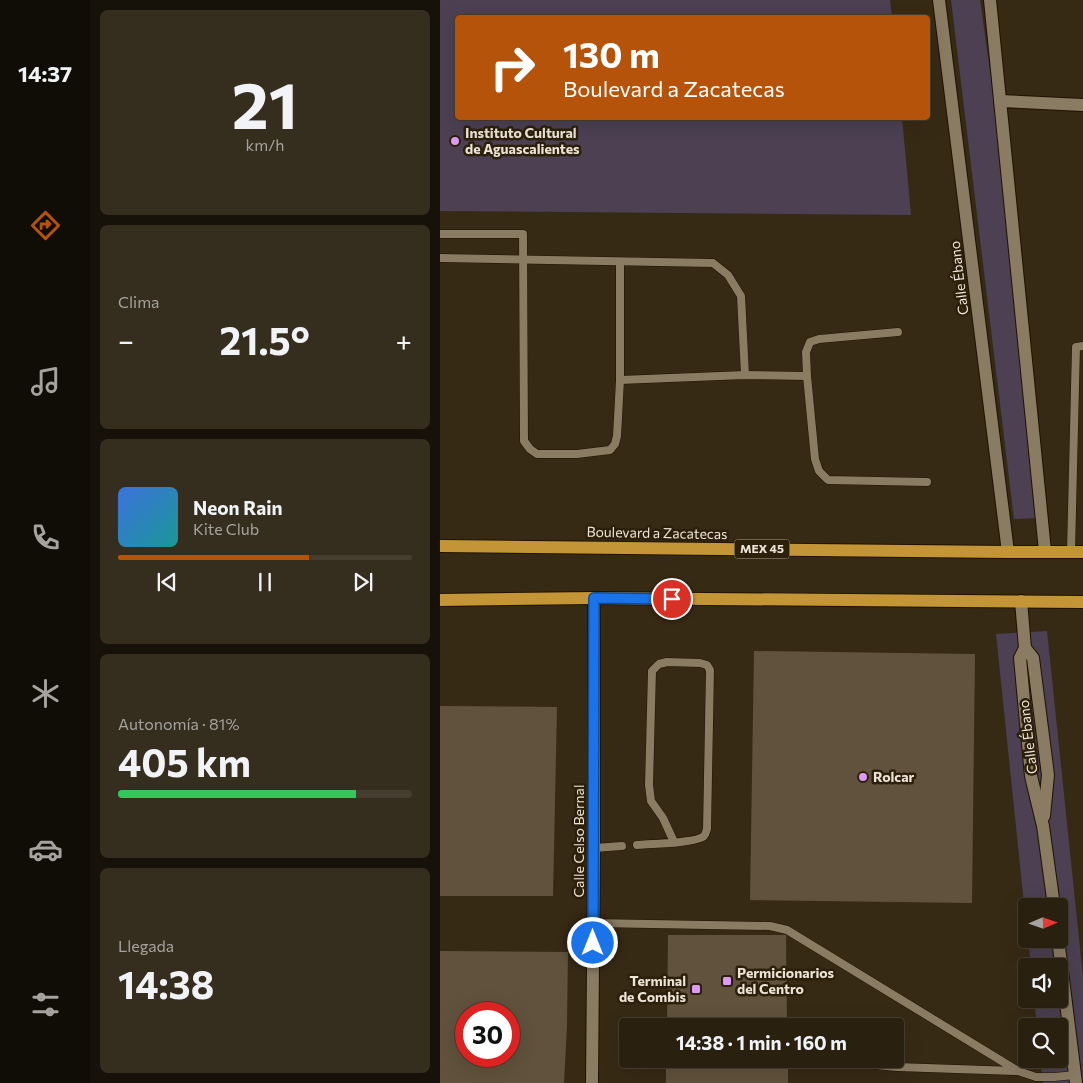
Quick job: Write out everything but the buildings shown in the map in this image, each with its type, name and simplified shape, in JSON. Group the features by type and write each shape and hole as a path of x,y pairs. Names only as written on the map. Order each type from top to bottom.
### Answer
{"main road":[{"name":"Boulevard a Zacatecas","path":"440,546 1077,552"},
{"path":"440,600 594,598 1083,602"}],"street":[{"name":"Calle Ébano","path":"939,0 1008,552"},
{"path":"990,0 1045,551"},
{"path":"1000,101 1083,105"},
{"name":"Calle Celso Bernal","path":"592,1083 594,598"},
{"name":"Calle Ébano","path":"1021,601 1025,648 1033,658 1048,775 1043,826 1053,898"},
{"path":"1059,948 1078,1077"}],"lane":[{"path":"440,234 523,234 524,441 537,454 577,454 610,450 615,444 620,380 620,262"},
{"path":"440,258 713,263 728,275 741,296 745,375"},
{"path":"898,332 819,339 810,342 806,352 807,376 816,459 820,471 828,480 927,482"},
{"path":"1077,552 1076,346 1083,346"},
{"path":"620,380 745,375 807,376"},
{"path":"636,845 674,842 696,840 704,836 707,828 710,670 707,665 700,662 667,662 659,664 652,671 649,786 651,801 663,818 674,842"},
{"path":"594,848 622,846"},
{"path":"594,923 770,926 787,930 1018,1071 1036,1077 1078,1077"},
{"path":"904,1067 1018,1071"}],"shaded area":[{"path":"440,0 890,0 892,15 455,15 455,120 902,120 911,215 440,211"},
{"path":"951,0 980,0 994,99 1036,518 1014,519"},
{"path":"1047,631 1083,977 1083,1083 1043,1083 1041,1068 1068,1068 1068,1018 1036,1018 1035,1008 1068,1008 1068,958 1030,958 1029,948 1068,948 1068,898 1023,898 996,634"}],"place":[{"name":"Instituto Cultural de Aguascalientes","path":"455,141"},
{"name":"Rolcar","path":"863,777"},
{"name":"Permicionarios del Centro","path":"727,981"},
{"name":"Terminal de Combis","path":"696,989"}],"route":[{"path":"593,943 594,598 672,599"}]}
